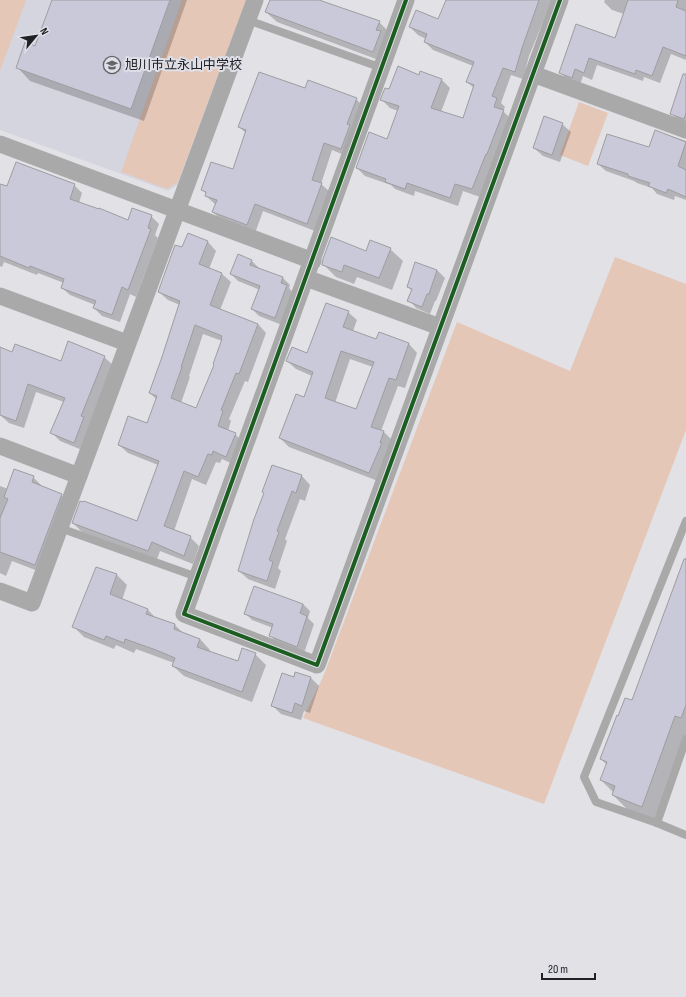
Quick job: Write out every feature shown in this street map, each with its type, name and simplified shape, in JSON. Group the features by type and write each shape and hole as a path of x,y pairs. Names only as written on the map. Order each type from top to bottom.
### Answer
{"street":[{"path":"0,591 32,603 256,0"},
{"path":"406,0 184,614 317,665 560,0"},
{"path":"533,74 686,130"},
{"path":"0,144 312,261"},
{"path":"306,278 440,327"},
{"path":"0,296 128,343"},
{"path":"0,446 79,476"}],"lane":[{"path":"248,20 382,68"},
{"path":"686,521 584,778 596,802 686,835"},
{"path":"60,528 197,577"},
{"path":"658,824 686,739"}],"shaded area":[{"name":"旭川市立永山中学校","path":"0,0 248,0 180,183 168,191 0,130"},
{"path":"0,0 26,0 0,71"},
{"path":"182,0 246,0 178,182 167,189 121,172"},
{"path":"579,102 608,113 588,166 560,155"},
{"path":"615,257 686,284 686,430 544,804 303,718 323,677 457,322 570,371"}],"building":[{"path":"52,0 170,0 131,109 16,68 25,42 35,46"},
{"path":"270,0 319,0 380,21 376,30 381,31 373,52 265,12"},
{"path":"446,0 539,0 515,72 503,68 492,96 497,98 494,107 504,110 472,189 455,184 450,198 407,183 405,189 385,182 386,179 356,168 369,132 387,139 399,106 380,100 385,88 389,89 398,66 419,75 420,71 442,79 431,108 463,118 474,85 466,82 474,62 424,42 427,34 409,27 416,10 438,19"},
{"path":"628,0 678,0 676,7 686,11 686,56 663,47 652,76 636,70 635,74 589,58 584,73 575,69 572,78 559,73 576,24 615,38"},
{"path":"259,72 305,88 308,80 357,98 347,124 350,125 341,149 324,143 312,180 322,183 307,224 255,204 247,225 212,212 217,200 205,196 206,192 201,190 211,162 233,169 246,130 238,127"},
{"path":"683,74 686,74 686,113 684,119 670,114"},
{"path":"544,116 563,123 552,155 533,148"},
{"path":"655,130 686,142 678,166 686,170 686,197 668,189 666,193 648,186 650,183 597,164 607,134 649,147"},
{"path":"16,162 75,184 70,199 99,208 128,220 132,208 152,215 148,228 151,229 128,290 122,287 112,315 93,308 96,301 61,288 64,279 30,266 29,268 0,256 0,184 7,186"},
{"path":"188,233 208,241 199,264 222,273 210,305 258,324 239,374 236,373 221,410 223,411 218,426 236,433 226,457 213,451 212,455 208,454 198,477 184,471 164,526 191,536 184,556 152,542 148,551 72,523 80,501 84,501 137,521 159,461 118,445 128,416 147,423 157,396 149,393 180,301 158,292 175,245 182,247","holes":["195,325 222,336 213,364 214,365 196,408 171,398"]},
{"path":"331,237 366,251 370,240 391,248 379,278 344,265 342,272 322,265"},
{"path":"238,254 252,260 250,265 283,277 281,283 287,285 275,318 251,309 260,286 230,274"},
{"path":"415,262 437,270 429,294 427,294 422,307 407,301 412,289 407,287"},
{"path":"326,303 349,311 343,327 376,339 379,332 409,343 396,380 389,378 371,427 384,431 380,443 382,443 369,473 279,438 296,394 304,397 313,372 286,361 292,347 307,353","holes":["341,351 374,362 356,409 325,398"]},
{"path":"68,341 105,356 81,416 84,417 74,443 50,433 65,398 28,384 16,421 0,415 0,347 12,352 15,344 61,361"},
{"path":"272,465 302,475 296,493 292,491 277,531 279,532 269,560 273,562 267,581 238,571 254,519 264,493 262,492"},
{"path":"14,469 34,476 32,482 62,494 35,565 0,552 0,518 8,499 4,497"},
{"path":"684,559 686,559 686,705 681,718 675,716 642,807 612,795 615,786 600,780 607,762 600,759 625,698 632,700"},
{"path":"96,567 117,574 110,594 148,609 146,614 175,624 174,629 200,639 197,647 238,661 242,648 256,653 242,692 172,666 175,658 156,650 125,639 124,643 106,636 104,640 72,627"},
{"path":"254,586 303,604 300,613 307,616 297,647 269,636 273,624 244,614"},
{"path":"295,672 311,677 302,706 295,703 292,713 271,706 282,673 294,677"}],"cycle path":[{"path":"406,0 184,614 317,665 560,0"}],"place":[{"name":"旭川市立永山中学校","path":"112,65"}]}
